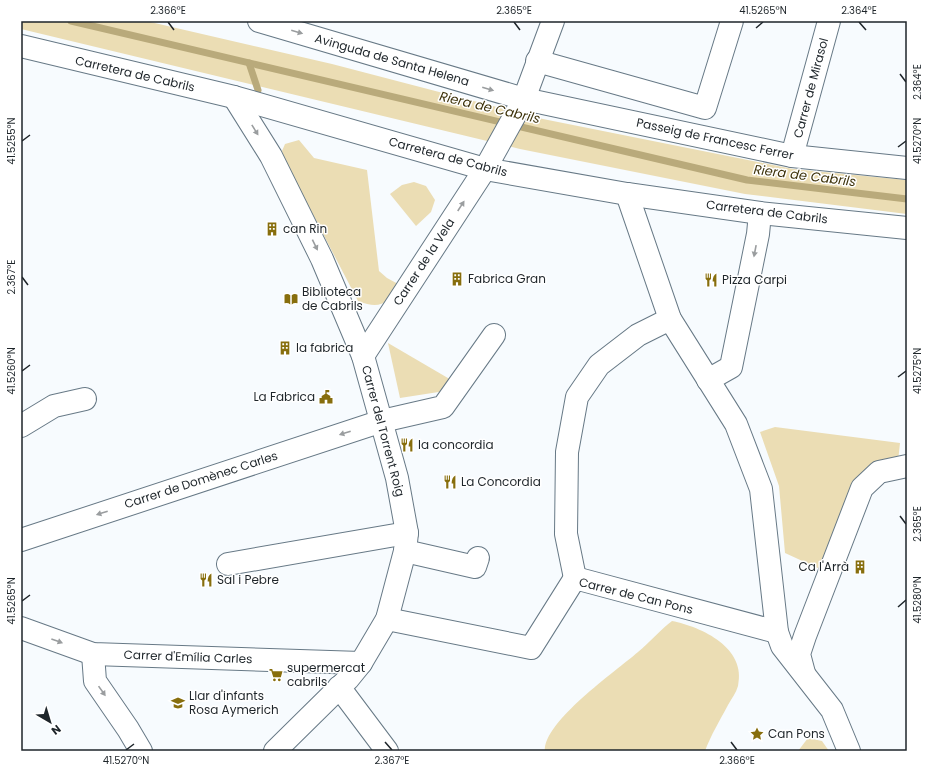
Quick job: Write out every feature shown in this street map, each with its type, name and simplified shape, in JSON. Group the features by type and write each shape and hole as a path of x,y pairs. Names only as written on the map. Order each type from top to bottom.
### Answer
{"street":[{"name":"Avinguda de Santa Helena","path":"259,21 520,106"},
{"name":"Carrer de la Vela","path":"364,343 490,161 520,106 553,21"},
{"path":"538,61 705,108 732,21"},
{"name":"Carrer de Mirasol","path":"792,156 829,21"},
{"name":"Carretera de Cabrils","path":"21,46 627,194 760,213 907,228"},
{"name":"Carrer del Torrent Roig","path":"234,97 275,163 364,343 397,478 406,542 387,619 361,663 275,751"},
{"name":"Passeig de Francesc Ferrer","path":"520,106 792,156 907,168"},
{"path":"627,194 670,319 736,424 761,489 777,632 782,646 832,710 849,751"},
{"path":"708,380 731,368 758,234 760,213"},
{"path":"575,578 566,534 566,512 567,452 577,397 599,365 638,335 670,319"},
{"name":"Carrer de Domènec Carles","path":"21,540 382,421 443,407 494,335"},
{"path":"21,426 54,406 85,399"},
{"path":"804,673 799,654 862,488 879,472 907,466"},
{"path":"228,564 406,542 475,567 478,558"},
{"name":"Carrer de Can Pons","path":"387,619 531,648 575,578 777,632"},
{"name":"Carrer d'Emília Carles","path":"21,628 93,654 361,663"},
{"path":"93,654 95,681 128,729 141,751"},
{"path":"339,687 387,751"}],"shaded area":[{"path":"21,21 146,21 332,64 543,119 793,169 907,180 907,214 745,194 520,149 21,29"},
{"path":"299,140 314,158 367,170 379,271 387,278 400,285 391,297 382,304 372,305 358,301 284,159 282,151 285,144"},
{"path":"414,182 426,186 435,200 431,212 416,226 390,194 402,185"},
{"path":"388,343 453,381 445,391 400,398"},
{"path":"775,427 900,443 898,461 872,466 822,570 785,553 779,486 760,432"},
{"path":"672,621 696,628 708,634 729,650 736,661 739,673 738,686 705,751 545,751 548,739 556,726 568,712 598,684"},
{"path":"808,738 822,741 829,751 798,751"}],"waterway":[{"name":"Riera de Cabrils","path":"71,21 747,180 907,199"},
{"path":"249,63 258,90"}],"place":[{"name":"can Rin","path":"272,229"},
{"name":"Fabrica Gran","path":"457,279"},
{"name":"Pizza Carpi","path":"711,280"},
{"name":"Biblioteca de Cabrils","path":"291,299"},
{"name":"la fabrica","path":"285,348"},
{"name":"La Fabrica","path":"326,397"},
{"name":"la concordia","path":"407,445"},
{"name":"La Concordia","path":"450,482"},
{"name":"Ca l'Arrà","path":"860,567"},
{"name":"Sal i Pebre","path":"206,580"},
{"name":"supermercat cabrils","path":"276,675"},
{"name":"Llar d'infants Rosa Aymerich","path":"178,703"},
{"name":"Can Pons","path":"757,734"}]}
